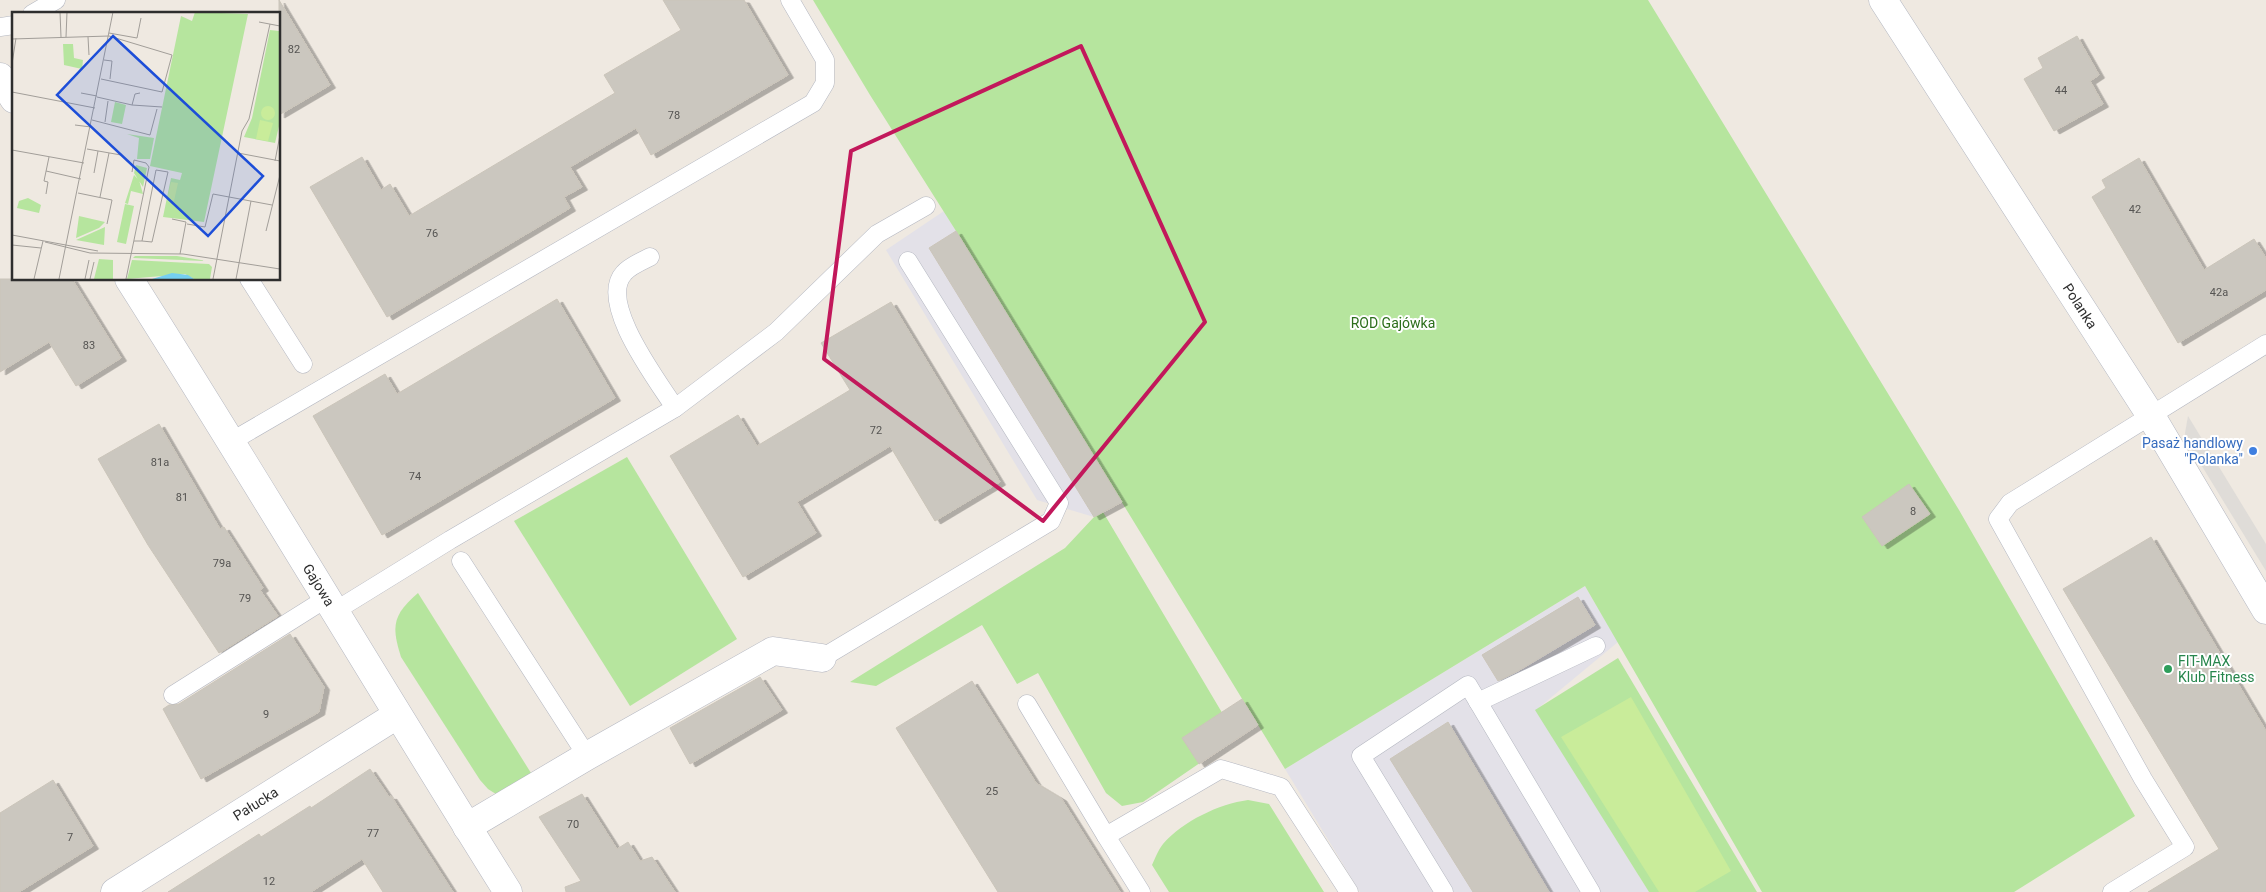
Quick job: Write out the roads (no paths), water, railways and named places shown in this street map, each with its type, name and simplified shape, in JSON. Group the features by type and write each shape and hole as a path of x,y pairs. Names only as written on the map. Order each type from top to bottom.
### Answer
{"street":[{"name":"Polanka","path":"1888,2 2151,416 2266,610"},
{"path":"0,77 12,96"},
{"name":"Gajowa","path":"129,280 232,441 397,715 508,892"},
{"path":"467,826 773,651 822,658"},
{"name":"Pałucka","path":"115,892 397,715"}],"lane":[{"path":"35,12 56,0"},
{"path":"232,441 814,103 825,83 825,60 790,0"},
{"path":"173,695 331,604 450,540 675,408 776,332 877,234 926,206"},
{"path":"650,256 624,273 616,288 619,307 626,330 675,408"},
{"path":"822,658 1051,520 1058,503 908,260"},
{"path":"250,280 303,364"},
{"path":"2112,892 2185,847 2143,779 1998,519 2010,503 2266,344"},
{"path":"461,561 587,756"},
{"path":"1478,702 1596,646"},
{"path":"1444,892 1360,756 1468,686 1591,892"},
{"path":"1027,704 1141,892"},
{"path":"1106,836 1221,769 1281,787 1348,892"}],"place":[{"name":"Pasaż handlowy \"Polanka\"","path":"2253,451"},
{"name":"FIT-MAX Klub Fitness","path":"2168,669"}],"park label":[{"name":"ROD Gajówka","path":"1393,323"}]}
